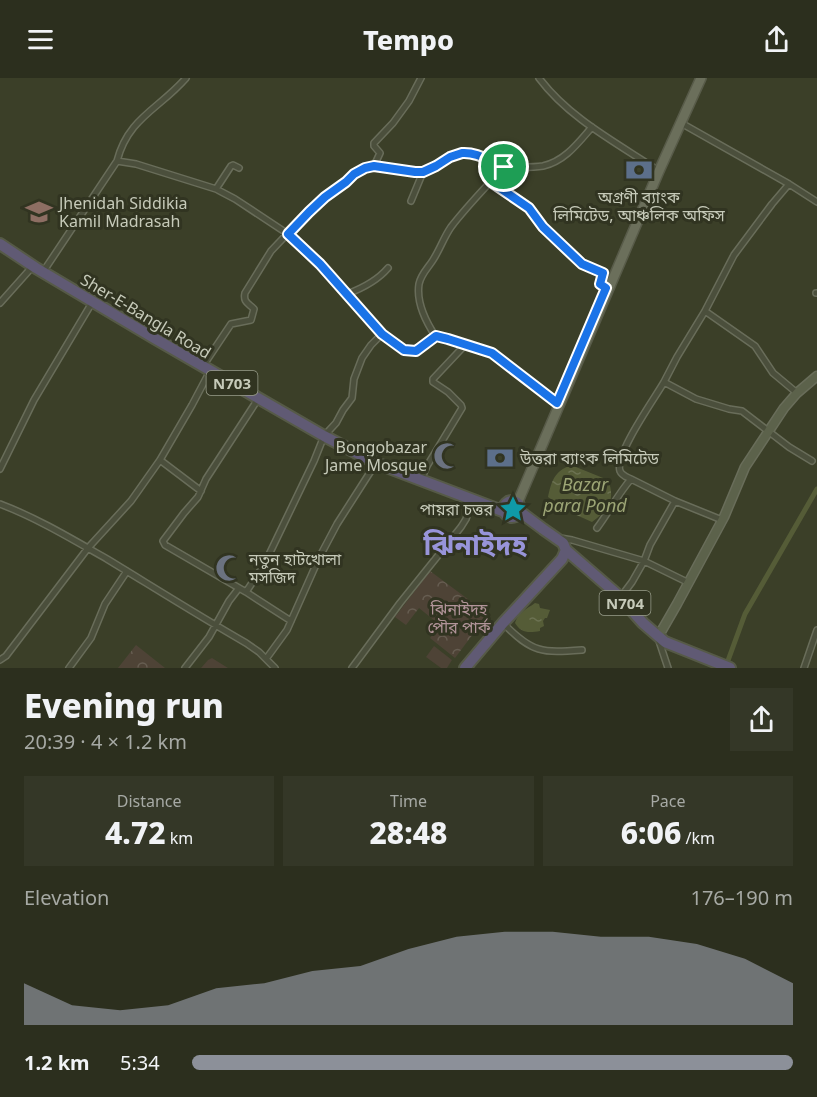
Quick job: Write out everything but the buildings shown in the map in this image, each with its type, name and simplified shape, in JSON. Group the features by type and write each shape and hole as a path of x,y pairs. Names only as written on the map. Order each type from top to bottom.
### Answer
{"highway":[{"name":"Sher-E-Bangla Road","path":"0,244 206,369 375,463 473,500 512,508"},
{"name":"N703","path":"512,508 563,543 566,550"},
{"name":"N704","path":"566,550 620,598 658,637 665,642 730,668"},
{"path":"465,668 562,559 566,550"}],"main road":[{"path":"512,508 695,78"},
{"path":"512,508 701,78"}],"street":[{"path":"43,272 117,161 128,133 142,117 175,91 186,78"},
{"path":"374,166 380,153 374,143 409,101 421,78"},
{"path":"539,78 559,101 592,127 656,169"},
{"path":"681,123 817,202"},
{"path":"0,660 6,656 88,548 131,501 160,460 192,405 206,369 227,328 231,324 251,320 254,309 246,303 245,293 268,255 325,197 354,174 374,166 423,172 450,157 467,153 480,155 504,167 544,165 560,159 592,127"},
{"path":"117,161 136,164 216,189 235,199 288,234 320,264 382,334 404,350 416,351 436,336"},
{"path":"216,189 231,166 239,168"},
{"path":"504,167 464,211 423,273 419,293 421,307 425,319 436,336 492,353 557,403"},
{"path":"411,201 423,172"},
{"path":"491,182 529,208 543,227 582,264 603,273 600,284 606,288"},
{"path":"722,520 675,501 621,474 620,462 640,420 664,382 734,255 789,184"},
{"path":"0,303 33,266"},
{"path":"347,294 374,282 388,268"},
{"path":"0,470 34,400 93,301"},
{"path":"705,310 755,346 773,373 797,393"},
{"path":"246,592 264,565 324,436 336,423 350,400 354,379 362,358 382,334"},
{"path":"420,481 462,408 455,399 433,382 433,379 465,345"},
{"path":"668,668 658,637 722,520 745,467 784,408 817,376"},
{"path":"664,382 696,399 742,411 789,447 812,461"},
{"path":"258,399 206,479 198,497 163,541 291,621"},
{"path":"160,460 201,490"},
{"path":"266,659 287,630 310,576 337,524 375,463"},
{"path":"597,528 631,479"},
{"path":"352,668 461,527 473,500"},
{"path":"620,598 633,582 650,545 675,501"},
{"path":"0,504 19,511 88,548 246,643 275,668"},
{"path":"556,538 572,540 644,561 688,583"},
{"path":"69,668 91,638 105,604 127,572"},
{"path":"185,668 209,638 229,601 239,588"},
{"path":"503,623 524,643 542,651 582,650"},
{"path":"804,668 817,630"}],"green space":[{"name":"ঝিনাইদহ পৌর পার্ক","path":"430,571 488,614 455,658 430,638 440,625 419,608 406,625 395,617"},
{"path":"136,645 165,668 118,668"},
{"path":"434,646 452,660 447,668 441,668 426,657"},
{"path":"212,658 228,668 201,668"}],"water":[{"name":"Bazar para Pond","path":"571,465 608,480 611,499 606,509 592,522 563,509 565,505 548,497 555,477"},
{"path":"535,603 539,604 540,608 550,610 543,621 544,626 540,628 540,631 522,630 515,623 516,619"}],"waterway":[{"path":"726,666 745,614 817,489"}],"place":[{"name":"অগ্রণী ব্যাংক লিমিটেড, আঞ্চলিক অফিস","path":"639,170"},
{"name":"Jhenidah Siddikia Kamil Madrasah","path":"39,212"},
{"name":"Bongobazar Jame Mosque","path":"447,456"},
{"name":"উত্তরা ব্যাংক লিমিটেড","path":"500,458"},
{"name":"পায়রা চত্তর","path":"513,509"},
{"name":"নতুন হাটখোলা মসজিদ","path":"229,568"}],"district":[{"name":"ঝিনাইদহ","path":"475,544"}],"route":[{"path":"462,153 480,155 504,167 491,182 529,208 543,227 582,264 603,273 600,285 606,288 557,403 492,353 436,336 416,351 404,350 382,334 320,264 288,234 325,197 365,168 374,166 423,172 462,153"}]}
